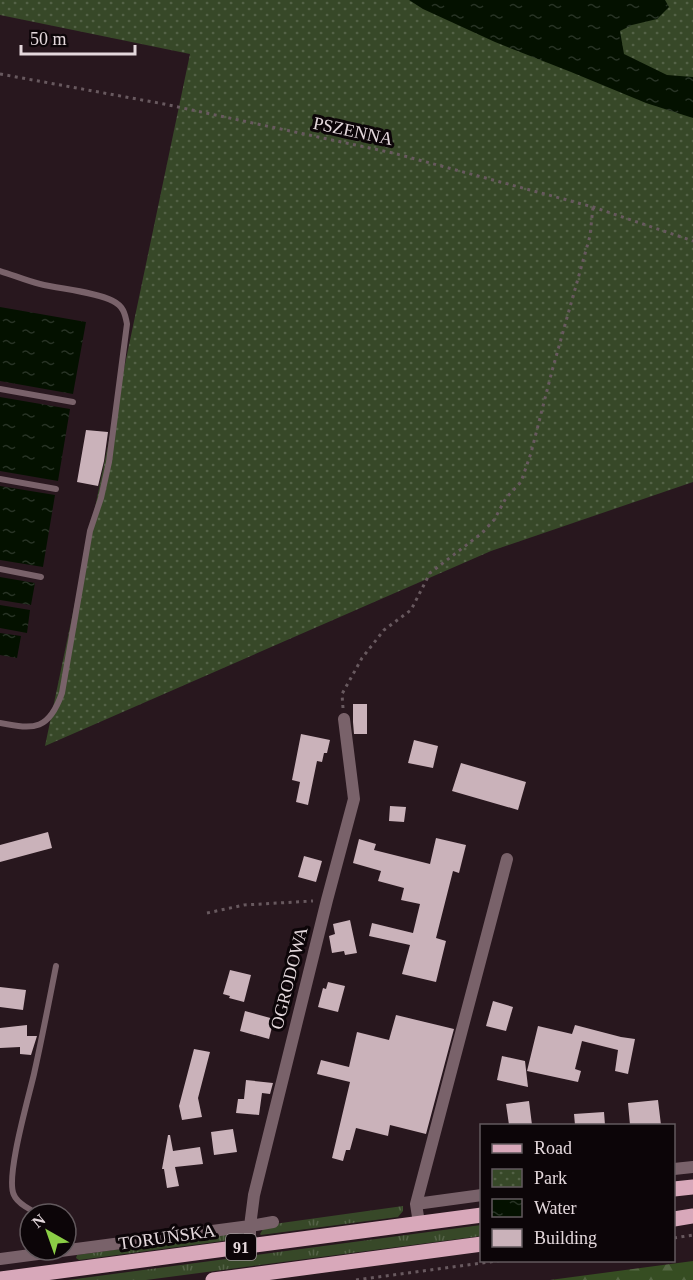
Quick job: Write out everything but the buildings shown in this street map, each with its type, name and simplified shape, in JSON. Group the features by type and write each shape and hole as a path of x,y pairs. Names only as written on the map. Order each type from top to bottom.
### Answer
{"main road":[{"path":"675,1189 693,1187"},
{"name":"TORUŃSKA","path":"0,1279 480,1215"},
{"path":"675,1219 693,1216"},
{"name":"91","path":"213,1280 480,1244"}],"street":[{"name":"OGRODOWA","path":"250,1246 254,1195 354,799 344,719"},
{"path":"419,1223 416,1204 507,859"},
{"path":"675,1169 693,1167"},
{"path":"416,1204 480,1195"},
{"path":"78,1249 273,1222"},
{"path":"0,1259 18,1257"},
{"path":"71,1262 72,1270"}],"lane":[{"path":"0,271 37,283 102,296 114,301 125,313 127,324 109,462 101,498 90,531 62,693 52,716 43,723 22,728 0,723"},
{"path":"0,389 73,402"},
{"path":"0,479 56,489"},
{"path":"0,569 41,577"},
{"path":"20,1202 14,1196 12,1181 18,1141 56,966"}],"path":[{"name":"PSZENNA","path":"0,75 164,104 393,153 593,207 693,241"},
{"path":"344,719 342,694 362,658 384,630 411,610 430,573 482,533 494,520 506,498 521,482 591,236 593,207"},
{"path":"207,913 244,905 327,900"},
{"path":"675,1238 693,1235"},
{"path":"357,1280 489,1262"}],"green space":[{"path":"0,0 693,0 693,482 491,551 45,746 190,54 0,15"},
{"path":"403,1206 403,1211 398,1217 260,1234 263,1229 274,1224"},
{"path":"480,1225 480,1236 146,1280 68,1280"},
{"path":"238,1233 240,1236 238,1239 79,1260 78,1255"},
{"path":"693,1261 693,1280 550,1280"}],"water":[{"path":"409,0 665,0 669,7 657,19 632,25 620,31 624,54 667,75 693,77 693,118 646,103 495,42 423,9"},
{"path":"0,307 86,322 73,394 0,381"},
{"path":"0,397 70,409 58,481 0,471"},
{"path":"0,486 55,495 43,567 0,560"},
{"path":"0,577 35,583 31,605 0,600"},
{"path":"0,605 30,610 27,633 0,628"},
{"path":"0,633 21,636 17,658 0,655"}]}
